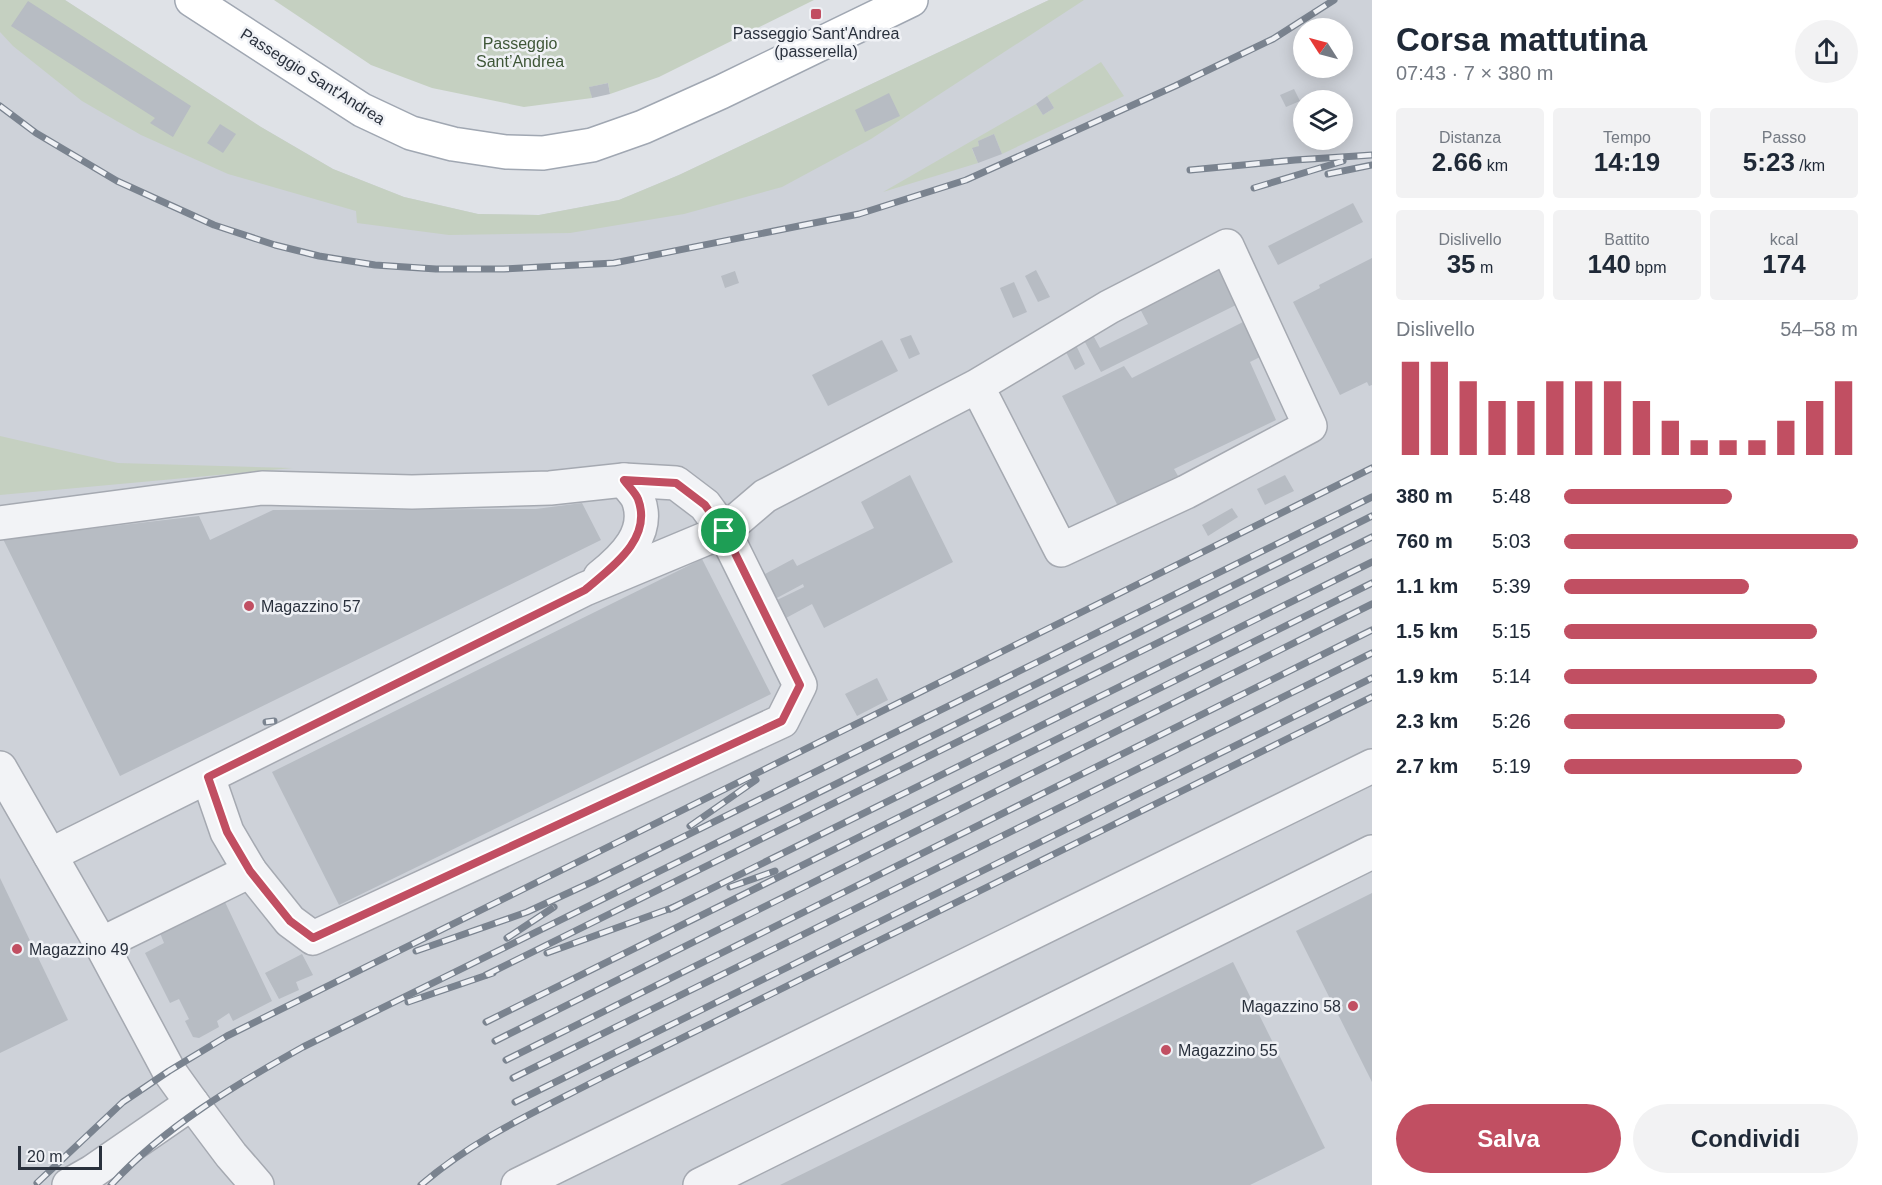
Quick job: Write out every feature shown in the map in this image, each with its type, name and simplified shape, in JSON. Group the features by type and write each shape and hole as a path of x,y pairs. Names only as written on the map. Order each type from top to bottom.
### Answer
{"main road":[{"name":"Passeggio Sant'Andrea","path":"192,0 362,110 411,133 453,144 506,152 543,153 592,145 643,127 911,0"}],"street":[{"path":"50,855 585,590 724,531 765,496 977,386 1109,307 1227,246 1310,426 1186,492 1060,550 977,386"},
{"path":"585,590 624,557 642,524 638,498 624,480"},
{"path":"0,523 262,488 412,492 550,488 624,480 676,483 705,505 724,531 800,685 782,721 313,938 290,921 250,871 227,832 208,777"},
{"path":"518,1185 1372,766"},
{"path":"0,768 101,944 169,1071 231,1155 257,1185"},
{"path":"700,1185 1372,852"},
{"path":"101,944 250,871"},
{"path":"69,1185 192,1104"}],"shaded area":[{"path":"0,0 65,0 261,127 333,169 404,197 478,214 539,215 619,200 679,175 1049,0 1372,0 1372,1185 0,1185"}],"green space":[{"path":"0,0 65,0 261,127 333,169 404,197 478,214 539,215 619,200 679,175 1049,0 1084,0 871,139 782,187 684,214 570,233 449,235 357,223 356,211 228,174 141,135 82,101 13,46 0,32"},
{"name":"Passeggio Sant’Andrea","path":"274,0 814,0 659,77 610,94 608,83 590,87 592,98 524,107 432,88 371,65"},
{"path":"1101,62 1124,96 1002,154 994,134 978,141 979,146 972,149 978,163 883,192 1036,104 1043,115 1054,108 1047,96"},
{"path":"0,436 118,463 293,468 0,495"}],"building":[{"path":"28,1 191,106 173,137 150,123 155,118 11,26"},
{"path":"608,83 610,94 592,98 589,87"},
{"path":"1294,89 1293,104 1286,107 1280,95"},
{"path":"889,93 900,116 865,132 855,110"},
{"path":"1047,96 1054,108 1043,115 1036,104"},
{"path":"220,124 236,134 223,153 207,143"},
{"path":"994,134 1002,154 978,163 972,148 979,146 978,141"},
{"path":"1353,203 1363,222 1278,265 1268,246"},
{"path":"1372,258 1372,385 1369,386 1367,382 1340,395 1293,302 1320,288 1319,285"},
{"path":"1217,262 1238,304 1101,372 1079,331 1088,326 1100,348 1148,324 1136,301"},
{"path":"1036,270 1050,297 1038,302 1025,276"},
{"path":"735,271 739,283 725,288 721,276"},
{"path":"1014,282 1027,312 1013,318 1000,288"},
{"path":"1247,320 1266,354 1250,362 1276,420 1174,469 1181,481 1121,512 1062,396 1124,366 1132,378"},
{"path":"911,335 920,354 909,359 900,339"},
{"path":"882,340 898,371 828,406 812,375"},
{"path":"1074,341 1085,364 1075,370 1063,346"},
{"path":"910,475 953,562 824,628 812,604 786,618 777,600 804,587 803,584 775,599 765,574 793,559 797,566 874,528 861,502"},
{"path":"1285,475 1294,491 1265,505 1257,489"},
{"name":"Magazzino 57","path":"582,503 601,540 120,776 3,539 199,516 210,540 273,510 536,509"},
{"path":"1232,508 1238,517 1208,536 1202,525"},
{"path":"702,559 771,694 339,905 272,772"},
{"path":"877,678 888,700 857,716 845,694"},
{"name":"Magazzino 49","path":"0,878 68,1020 0,1053"},
{"name":"Magazzino 58","path":"1372,893 1372,1082 1296,931"},
{"path":"225,902 272,1001 233,1021 229,1013 217,1021 219,1027 199,1038 193,1037 185,1021 189,1019 179,999 170,1003 145,953 164,943 160,933"},
{"path":"302,954 313,975 296,982 299,990 279,999 265,973"},
{"name":"Magazzino 55","path":"1233,962 1325,1148 1250,1185 780,1185"}],"railway":[{"path":"0,106 36,133 117,181 214,225 275,245 319,256 375,265 436,269 504,269 614,263 859,214 966,180 1175,86 1273,39 1334,0"},
{"path":"1190,170 1372,155"},
{"path":"1254,188 1343,161"},
{"path":"1328,174 1372,165"},
{"path":"37,1183 123,1102 227,1036 1372,468"},
{"path":"416,951 527,912 592,882 1372,497"},
{"path":"111,1185 154,1144 201,1108 303,1047 1372,516"},
{"path":"486,975 1372,537"},
{"path":"670,909 1372,562"},
{"path":"486,1022 1372,583"},
{"path":"495,1041 1372,604"},
{"path":"506,1060 1372,630"},
{"path":"513,1078 1372,653"},
{"path":"515,1102 1372,678"},
{"path":"421,1185 484,1140 551,1103 1372,697"},
{"path":"266,722 274,721"},
{"path":"690,826 756,780"},
{"path":"730,887 775,871"},
{"path":"547,953 677,906"},
{"path":"507,938 554,907"},
{"path":"408,1002 493,973"}],"place":[{"name":"Passeggio Sant'Andrea (passerella)","path":"816,14"},
{"name":"Magazzino 57","path":"249,606"},
{"name":"Magazzino 49","path":"17,949"},
{"name":"Magazzino 58","path":"1353,1006"},
{"name":"Magazzino 55","path":"1166,1050"}],"route":[{"path":"624,480 676,483 705,505 724,531 800,685 782,721 313,938 290,921 250,871 227,832 208,777 585,590 624,557 642,524 638,498 624,480"}]}
